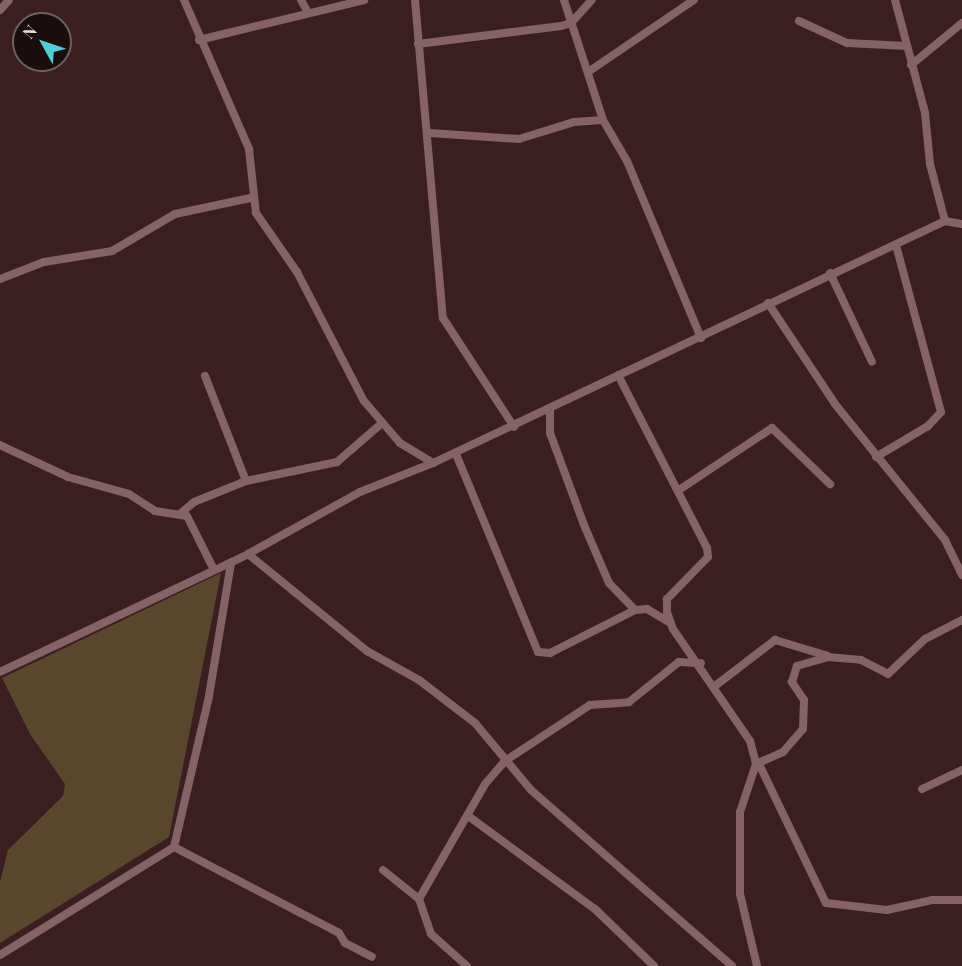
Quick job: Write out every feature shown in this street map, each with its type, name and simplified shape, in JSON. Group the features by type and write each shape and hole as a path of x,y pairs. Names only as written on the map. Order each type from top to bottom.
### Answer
{"street":[{"path":"0,10 9,0"},
{"path":"184,0 199,40 249,149 250,198 308,292 347,373 382,423 416,456 433,463"},
{"path":"301,0 307,11"},
{"path":"199,40 307,11 364,0"},
{"path":"415,0 418,44 430,133 443,318 514,427"},
{"path":"564,0 603,120 627,161 701,338"},
{"path":"418,44 571,23 592,0"},
{"path":"588,72 694,0"},
{"path":"895,0 945,221"},
{"path":"799,21 847,43 907,46"},
{"path":"911,65 962,23"},
{"path":"430,133 519,139 574,122 603,120"},
{"path":"0,279 44,262 112,251 175,214 250,198"},
{"path":"0,672 248,555 360,492 456,454 514,427 618,375 701,338 830,273 945,221 961,220"},
{"path":"876,457 928,426 941,412 896,245"},
{"path":"830,273 872,362"},
{"path":"768,303 876,457 945,540 962,575"},
{"path":"618,375 678,490 708,557 667,599 669,622"},
{"path":"205,376 246,481"},
{"path":"550,410 550,433 584,525 609,583 635,610"},
{"path":"181,513 194,502 246,481 337,462 382,423"},
{"path":"678,490 772,428 830,484"},
{"path":"0,445 69,477 129,494 155,512 181,513 194,522 214,570"},
{"path":"456,454 538,652 550,653 635,610 647,609 669,622 701,663 750,741 758,764 826,903 887,910 932,900 962,900"},
{"path":"248,555 366,651 419,680 475,723 531,790 732,966"},
{"path":"0,955 174,847 209,696 231,562"},
{"path":"715,686 775,640 828,657 861,660 888,674 925,639 962,620"},
{"path":"758,966 743,919 739,871 740,812 758,764 783,752 803,729 804,700 792,682 793,671 807,661 828,657"},
{"path":"419,899 471,818 485,784 505,761 590,705 629,702 679,662 701,663"},
{"path":"922,789 962,770"},
{"path":"471,818 595,909 654,966"},
{"path":"174,847 339,933 345,943 372,957"},
{"path":"383,870 419,899 429,931 467,966"}],"shaded area":[{"path":"221,573 169,837 0,943 0,882 8,850 63,796 65,784 30,734 2,678"}]}
